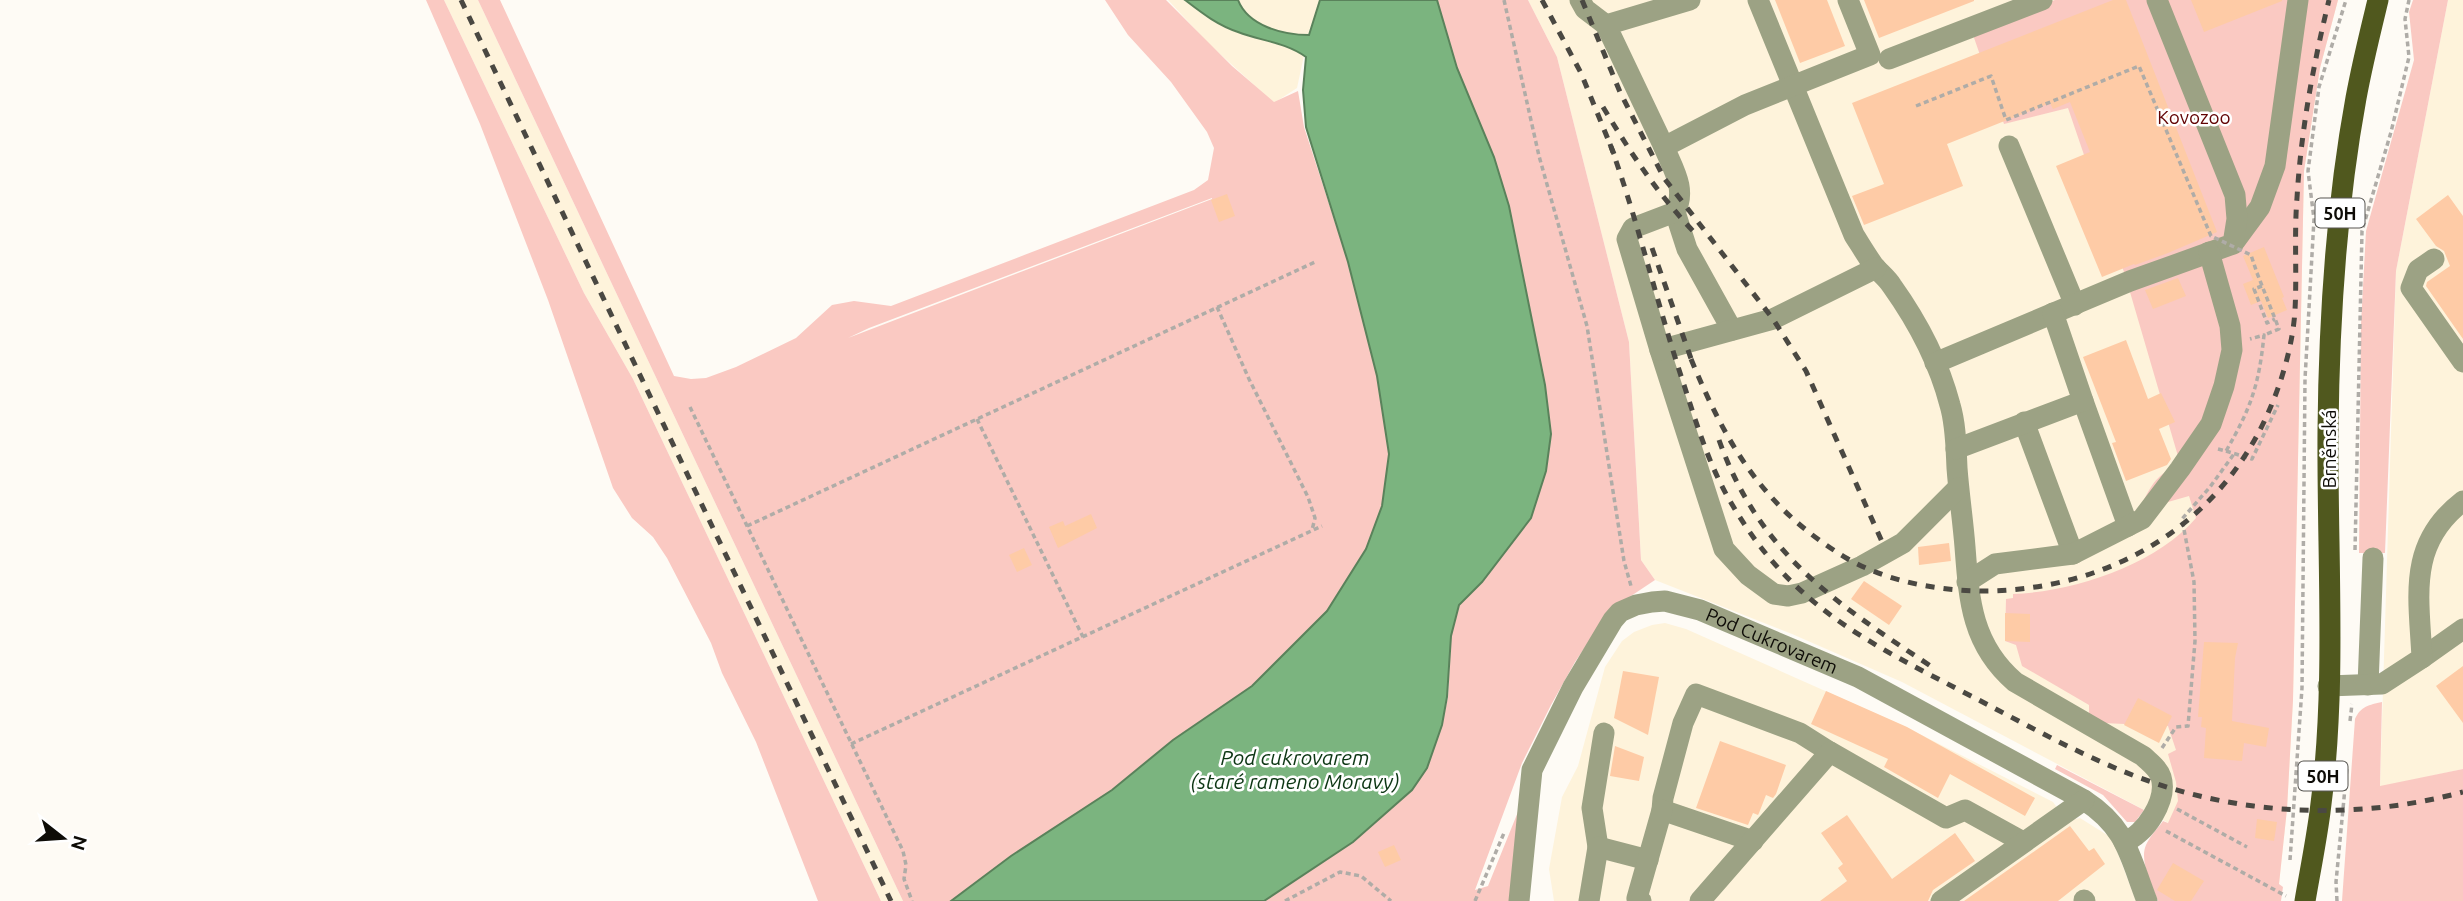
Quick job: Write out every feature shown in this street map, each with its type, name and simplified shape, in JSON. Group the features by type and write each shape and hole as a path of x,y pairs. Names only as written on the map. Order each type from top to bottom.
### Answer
{"main road":[{"name":"Brněnská","path":"2295,898 2311,866 2320,811 2328,686 2330,346 2339,222 2356,97 2378,0"},
{"path":"2311,866 2322,901"}],"street":[{"path":"1580,0 1585,9 1606,25 1664,147 1680,188 1681,201 1675,212 1633,228 1628,239 1660,350 1724,548 1748,575 1774,594 1788,596 1802,593 1862,566 1903,543 1958,488"},
{"path":"1606,25 1690,0"},
{"path":"1759,0 1854,235 1876,268 1891,283 1935,363 1951,408 1967,582 1974,618 1985,646 2000,668 2015,682 2143,756 2161,778 2160,800 2150,821 2139,834 2124,842"},
{"path":"1664,147 1745,105 1871,55 1849,0"},
{"path":"1889,58 2042,0"},
{"path":"2157,0 2235,195 2237,219 2233,244"},
{"path":"1935,363 2130,281 2233,244 2260,207 2275,166 2298,0"},
{"path":"2009,146 2075,304"},
{"path":"1675,212 1687,249 1732,330"},
{"path":"1967,582 1995,564 2073,554 2142,519 2211,424 2224,386 2232,350 2230,326 2208,252"},
{"path":"2434,259 2418,270 2411,288 2463,362"},
{"path":"1660,350 1773,319 1876,268"},
{"path":"2053,313 2128,526"},
{"path":"1956,449 2083,401"},
{"path":"2024,422 2073,554"},
{"path":"2422,658 2419,588 2421,564 2428,541 2439,524 2463,501"},
{"path":"2360,686 2364,560"},
{"name":"Pod Cukrovarem","path":"1636,605 1665,601 1700,610 1858,677 2084,800 2117,827 2147,901"},
{"path":"1519,901 1532,770 1573,687 1606,630 1620,612 1636,605"},
{"path":"2328,686 2382,684 2463,629"},
{"path":"1641,901 1637,898 1663,798 1683,723 1696,694 1800,733 1947,818 1965,810 2023,842"},
{"path":"1589,901 1598,847 1592,808 1604,733"},
{"path":"1700,901 1830,752"},
{"path":"1941,901 2084,800"},
{"path":"1662,810 1753,841"},
{"path":"1598,847 1648,860"}],"path":[{"path":"1504,0 1539,156 1587,326 1624,561 1636,605"},
{"path":"2364,560 2362,231 2391,132 2409,57 2405,19 2409,0"},
{"path":"1916,106 1991,76 2006,121 2139,66 2211,236 2251,255 2279,329 2264,335"},
{"path":"747,526 1315,262"},
{"path":"2262,286 2254,289 2267,323 2276,319"},
{"path":"1217,307 1249,379 1308,497 1315,517 1312,530"},
{"path":"2225,451 2252,460 2278,405"},
{"path":"690,407 903,851 904,879 912,901"},
{"path":"977,418 1083,637"},
{"path":"2152,764 2176,727 2188,726 2195,641 2194,582 2182,519 2234,454"},
{"path":"851,744 1322,526"},
{"path":"2350,727 2360,686"},
{"path":"2337,901 2336,882 2348,755"},
{"path":"2160,800 2247,847"},
{"path":"2150,821 2295,898"},
{"path":"1285,901 1340,872 1361,876 1391,901"}],"shaded area":[{"path":"444,0 478,0 903,901 881,901 633,379 584,293"},
{"path":"1168,0 1320,0 1309,32 1297,88 1274,103 1208,43"},
{"path":"1528,0 2338,0 2320,68 2304,171 2293,700 2287,809 2279,884 1902,682 1792,634 1655,580 1641,560 1629,342 1557,57"},
{"path":"2448,0 2463,0 2463,769 2380,787 2396,271"},
{"path":"1665,623 1686,629 1904,726 2053,802 2067,821 2080,818 2112,838 2136,901 1554,901 1549,869 1562,797 1578,766 1605,667 1622,641 1634,632"}],"green space":[{"path":"426,0 444,0 584,293 633,379 881,901 818,901 756,742 722,673 711,643 667,558 653,537 632,518 613,488 548,300 480,124"},
{"path":"478,0 500,0 674,376 691,379 706,378 736,367 796,338 832,305 854,301 891,306 1194,190 1208,180 1214,148 1207,132 1171,82 1128,35 1105,0 1166,0 1232,66 1274,102 1298,91 1304,127 1348,262 1377,376 1389,454 1382,506 1366,549 1327,611 1252,686 1173,740 1112,790 1011,856 951,901 903,901","holes":["1212,199 848,338 869,328"]},
{"path":"1437,0 1528,0 1557,57 1629,342 1641,560 1655,580 1610,610 1575,662 1522,763 1475,890 1488,886 1524,797 1509,901 1264,901 1353,842 1412,790 1442,725 1448,697 1451,636 1459,605 1482,582 1531,518 1546,471 1551,434 1545,385 1509,206 1494,157 1457,68"},
{"name":"Kovozoo","path":"2055,0 2338,0 2320,68 2304,171 2293,700 2287,809 2279,884 2283,887 2281,901 2158,901 2147,873 2144,851 2163,821 2168,823 2178,801 2168,754 2176,750 2168,726 2103,723 2089,714 2089,705 2022,666 2016,645 2005,641 2006,599 2013,598 2013,594 2061,588 2112,573 2159,549 2179,535 2196,518 2189,496 2161,504 2143,502 2158,478 2180,463 2125,275 2068,108 2004,124 1972,32"},
{"path":"2413,0 2448,0 2396,271 2385,553 2359,553 2361,324 2366,231 2414,60 2409,12"},
{"path":"2382,702 2380,786 2463,769 2463,901 2342,901 2355,719 2369,705"},
{"path":"2057,765 2144,810 2135,822 2127,822 2103,795 2055,769"}],"water":[{"name":"Pod cukrovarem (staré rameno Moravy)","path":"1185,0 1238,0 1250,16 1268,27 1309,35 1320,0 1437,0 1457,68 1494,157 1509,206 1545,385 1551,434 1546,471 1531,518 1482,582 1459,605 1451,636 1447,697 1442,725 1427,768 1412,790 1353,842 1264,901 951,901 1011,856 1112,790 1173,740 1252,686 1327,611 1366,549 1382,506 1389,454 1377,376 1348,262 1306,127 1303,90 1306,57 1290,48 1223,26"}],"building":[{"path":"1775,0 1827,0 1845,46 1800,63"},
{"path":"1864,0 1974,0 1974,1 1879,38"},
{"path":"2113,0 2126,0 2217,232 2102,277 2056,166 2090,152 2070,102 2053,109 2050,103 1947,144 1963,186 1864,225 1852,196 1884,184 1852,103"},
{"path":"2191,0 2282,0 2282,1 2204,32"},
{"path":"1227,194 1235,216 1219,222 1211,200"},
{"path":"2448,195 2463,216 2463,339 2426,286 2427,282 2450,266 2444,251 2436,246 2416,219"},
{"path":"2264,247 2287,310 2268,318 2261,301 2251,305 2243,284 2253,280 2243,256"},
{"path":"2178,278 2186,296 2153,309 2145,290"},
{"path":"2126,340 2148,399 2161,393 2175,422 2159,429 2171,459 2167,465 2126,481 2112,443 2116,442 2083,357"},
{"path":"1091,514 1097,528 1058,548 1049,527 1063,521 1065,526"},
{"path":"1949,543 1951,561 1919,565 1918,547"},
{"path":"1024,548 1032,565 1017,572 1009,555"},
{"path":"1864,581 1902,606 1889,625 1851,599"},
{"path":"2005,613 2030,614 2030,642 2005,641"},
{"path":"2204,642 2238,643 2232,721 2269,728 2266,747 2244,743 2242,761 2204,758 2206,728 2201,727 2202,717 2198,717"},
{"path":"2463,666 2463,723 2436,686"},
{"path":"1623,671 1659,677 1648,735 1614,718"},
{"path":"1826,691 1907,727 2035,798 2025,816 1950,774 1938,798 1884,767 1888,759 1811,724"},
{"path":"2138,698 2172,716 2159,743 2124,725"},
{"path":"1720,741 1786,765 1776,794 1773,798 1766,795 1758,815 1753,813 1748,825 1696,808"},
{"path":"1615,746 1644,757 1639,781 1610,776"},
{"path":"1847,815 1892,879 1955,833 1975,861 1933,890 1928,901 1820,901 1847,881 1838,868 1843,864 1821,833"},
{"path":"2257,819 2277,822 2274,841 2255,838"},
{"path":"2070,826 2089,851 2094,848 2105,864 2058,901 1964,901"},
{"path":"1394,845 1401,860 1385,867 1378,852"},
{"path":"2173,863 2204,881 2191,901 2175,901 2157,890"}],"railway":[{"path":"461,0 891,901"},
{"path":"1542,0 1581,73 1614,154"},
{"path":"1582,0 1620,92 1664,178 1773,319 1806,371 1883,544"},
{"path":"1691,359 1734,447 1771,497 1819,540 1848,559 1880,574 1915,584 1950,589 1985,591 2030,588 2074,579 2115,564 2154,544 2189,519 2220,489 2247,453 2278,389 2292,336 2295,310 2296,212 2301,148 2329,0"},
{"path":"1603,107 1645,172 1693,231"},
{"path":"1610,144 1690,403 1718,478 1756,541 1781,571 1837,620 1900,659 2052,738 2135,776 2175,789 2215,799 2297,810 2381,807 2463,792"},
{"path":"1652,248 1694,367"},
{"path":"1719,440 1736,480 1756,515 1805,573 1864,621 1932,667"}]}
